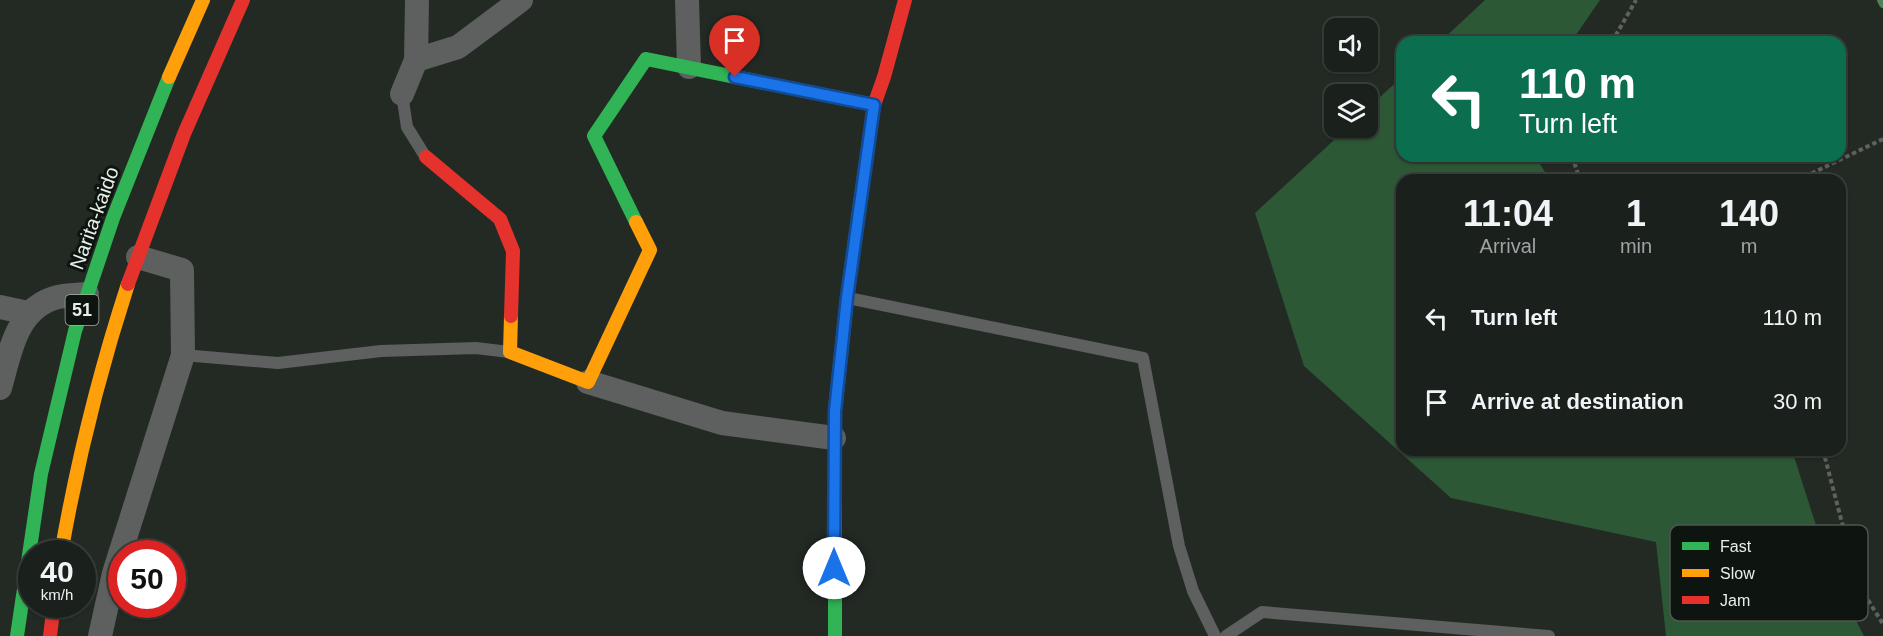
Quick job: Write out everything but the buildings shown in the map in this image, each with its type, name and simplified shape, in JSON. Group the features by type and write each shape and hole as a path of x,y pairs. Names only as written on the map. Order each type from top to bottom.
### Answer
{"main road":[{"name":"Narita-kaido","path":"17,636 45,453 87,294 118,206 202,0"},
{"name":"51","path":"64,540 82,440 123,300 200,96 243,0"},
{"path":"835,636 834,438 847,298 874,105 905,0"},
{"path":"426,157 500,219 513,251 510,352 588,382 650,250 594,136 646,59 874,105"},
{"path":"50,636 52,618"}],"street":[{"path":"402,94 416,60 417,0"},
{"path":"416,60 458,47 521,0"},
{"path":"687,0 689,67"},
{"path":"100,636 114,573 183,355 182,270 138,257"},
{"path":"0,388 14,339 28,313 56,298 87,294"},
{"path":"0,307 28,313"},
{"path":"588,382 722,423 834,438"}],"lane":[{"path":"402,94 407,127 426,157"},
{"path":"847,298 1143,358 1179,546 1193,591 1215,636"},
{"path":"183,355 278,363 381,351 476,348 510,352"},
{"path":"1226,636 1262,612 1549,636"}],"path":[{"path":"1615,36 1636,0"},
{"path":"1846,157 1883,139"},
{"path":"1810,174 1835,162"},
{"path":"1824,456 1842,525"},
{"path":"1868,601 1883,624"}],"green space":[{"path":"1485,0 1600,0 1575,36 1446,36"},
{"path":"1396,82 1396,162 1539,162 1546,174 1396,174 1396,449 1304,366 1255,213 1336,138 1378,138 1378,99"},
{"path":"1404,456 1794,456 1816,525 1670,525 1670,621 1856,621 1864,636 1666,636 1656,542 1451,498"}],"waterway":[{"path":"1881,0 1883,4"}],"traffic: fast":[{"path":"636,222 594,136 646,59 795,89"},
{"path":"17,636 41,474 75,331 113,218 169,77"},
{"path":"835,636 835,411 861,197"}],"traffic: slow":[{"path":"169,77 203,0"},
{"path":"795,89 874,105"},
{"path":"511,316 510,352 588,382 650,250 636,222"},
{"path":"64,540 90,418 128,284"}],"traffic: jam":[{"path":"128,284 184,134 243,0"},
{"path":"861,197 874,105 905,0"},
{"path":"426,157 500,219 513,251 511,316"},
{"path":"50,636 52,618"}],"route":[{"path":"735,77 874,105 847,298 835,411 834,568"}]}
